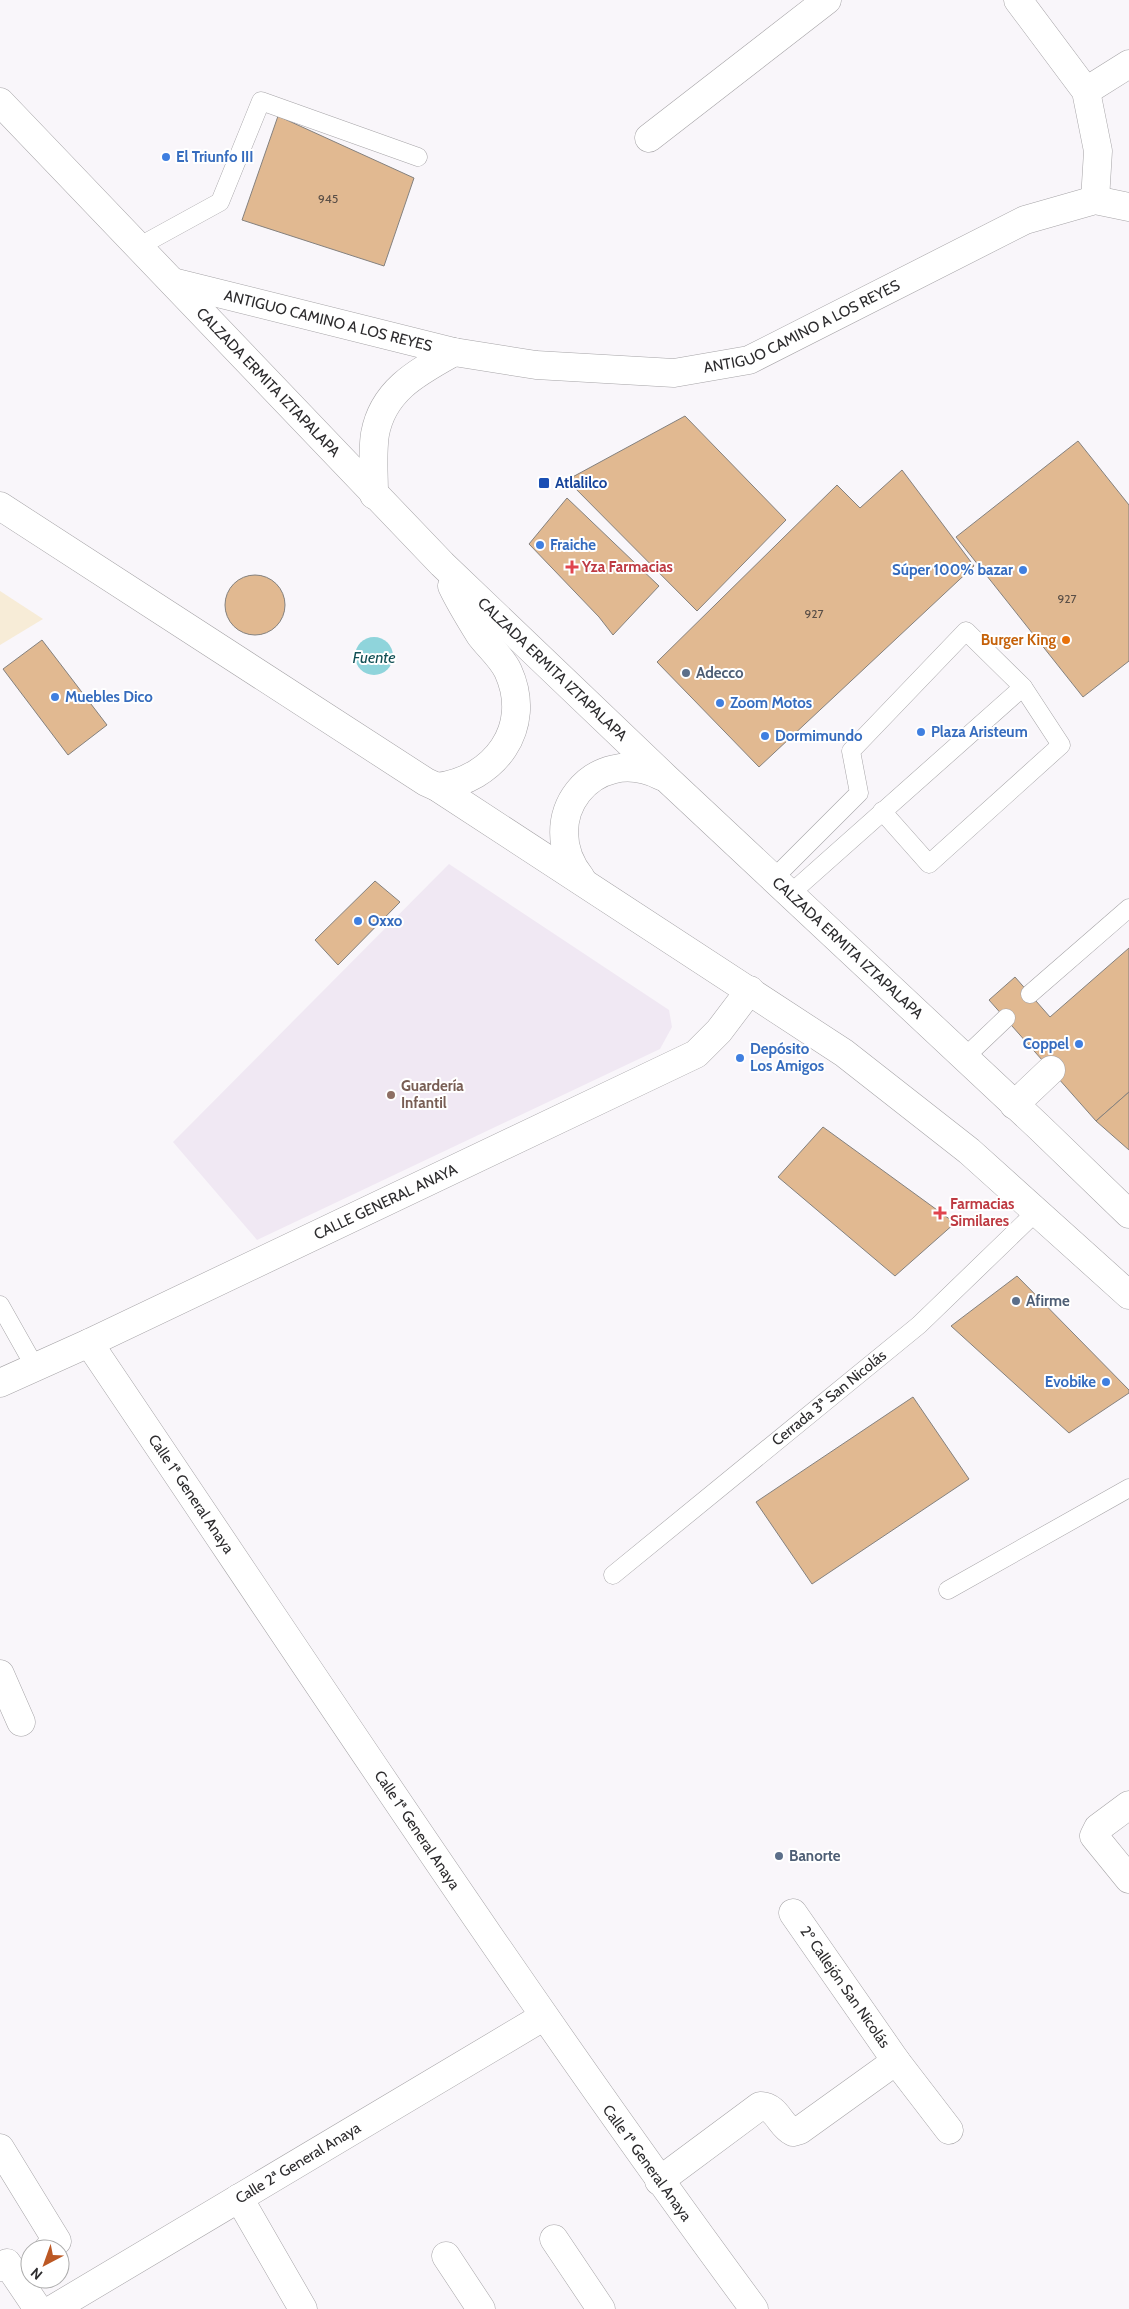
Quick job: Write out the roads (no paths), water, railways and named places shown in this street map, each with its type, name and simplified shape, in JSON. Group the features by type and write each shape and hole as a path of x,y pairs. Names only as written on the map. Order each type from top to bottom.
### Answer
{"street":[{"path":"649,138 827,0"},
{"path":"1018,0 1086,91 1098,152 1094,200"},
{"path":"1086,91 1129,64"},
{"name":"CALZADA ERMITA IZTAPALAPA","path":"0,102 442,564 664,778 782,886 1129,1214"},
{"name":"ANTIGUO CAMINO A LOS REYES","path":"173,282 454,352 536,365 674,373 749,360 1025,220 1094,200 1129,207"},
{"name":"ANTIGUO CAMINO A LOS REYES","path":"374,495 375,434 382,411 394,391 416,373 454,352"},
{"path":"0,506 426,782 437,786 582,879 844,1053 969,1151 1129,1295"},
{"path":"437,786 454,784 484,770 507,743 516,707 514,688 508,670 481,635 459,601 442,564"},
{"path":"582,879 572,867 563,837 564,821 569,806 577,792 602,773 618,768 634,767 650,770 664,778"},
{"name":"CALLE GENERAL ANAYA","path":"0,1383 90,1343 696,1054 719,1031 750,990"},
{"path":"1014,1105 1051,1070"},
{"name":"Calle 1ª General Anaya","path":"90,1343 543,2017 754,2309"},
{"path":"0,1674 21,1722"},
{"path":"1129,1805 1098,1828 1094,1836 1129,1879"},
{"name":"2º Callejón San Nicolás","path":"793,1913 896,2062 949,2130"},
{"name":"Calle 2ª General Anaya","path":"53,2309 543,2017"},
{"name":"2º Callejón San Nicolás","path":"660,2181 760,2106 768,2106 775,2111 784,2128 793,2132 800,2130 896,2062"},
{"path":"0,2148 56,2239"},
{"path":"239,2198 303,2309"},
{"path":"554,2239 601,2309"},
{"path":"446,2256 481,2309"},
{"path":"15,2268 38,2309"}],"lane":[{"path":"138,247 220,202 261,101 418,158"},
{"path":"782,886 859,793 851,751 966,631 1023,687 1061,745 929,864 882,811"},
{"path":"782,886 882,811 1023,687"},
{"path":"1030,994 1129,908"},
{"path":"964,1058 1006,1018"},
{"name":"Cerrada 3ª San Nicolás","path":"613,1575 919,1325 1036,1212"},
{"path":"0,1305 35,1366"},
{"path":"948,1590 1129,1488"}],"water":[{"name":"Fuente","path":"374,637 387,643 393,656 387,669 374,675 361,669 355,656 361,643"}],"place":[{"name":"El Triunfo III","path":"166,157"},
{"name":"Atlalilco","path":"544,483"},
{"name":"Fraiche","path":"540,545"},
{"name":"Yza Farmacias","path":"572,567"},
{"name":"Súper 100% bazar","path":"1023,570"},
{"name":"Burger King","path":"1066,640"},
{"name":"Adecco","path":"686,673"},
{"name":"Muebles Dico","path":"55,697"},
{"name":"Zoom Motos","path":"720,703"},
{"name":"Plaza Aristeum","path":"921,732"},
{"name":"Dormimundo","path":"765,736"},
{"name":"Oxxo","path":"358,921"},
{"name":"Coppel","path":"1079,1044"},
{"name":"Depósito Los Amigos","path":"740,1058"},
{"name":"Guardería Infantil","path":"391,1095"},
{"name":"Farmacias Similares","path":"940,1213"},
{"name":"Afirme","path":"1016,1301"},
{"name":"Evobike","path":"1106,1382"},
{"name":"Banorte","path":"779,1856"}]}
